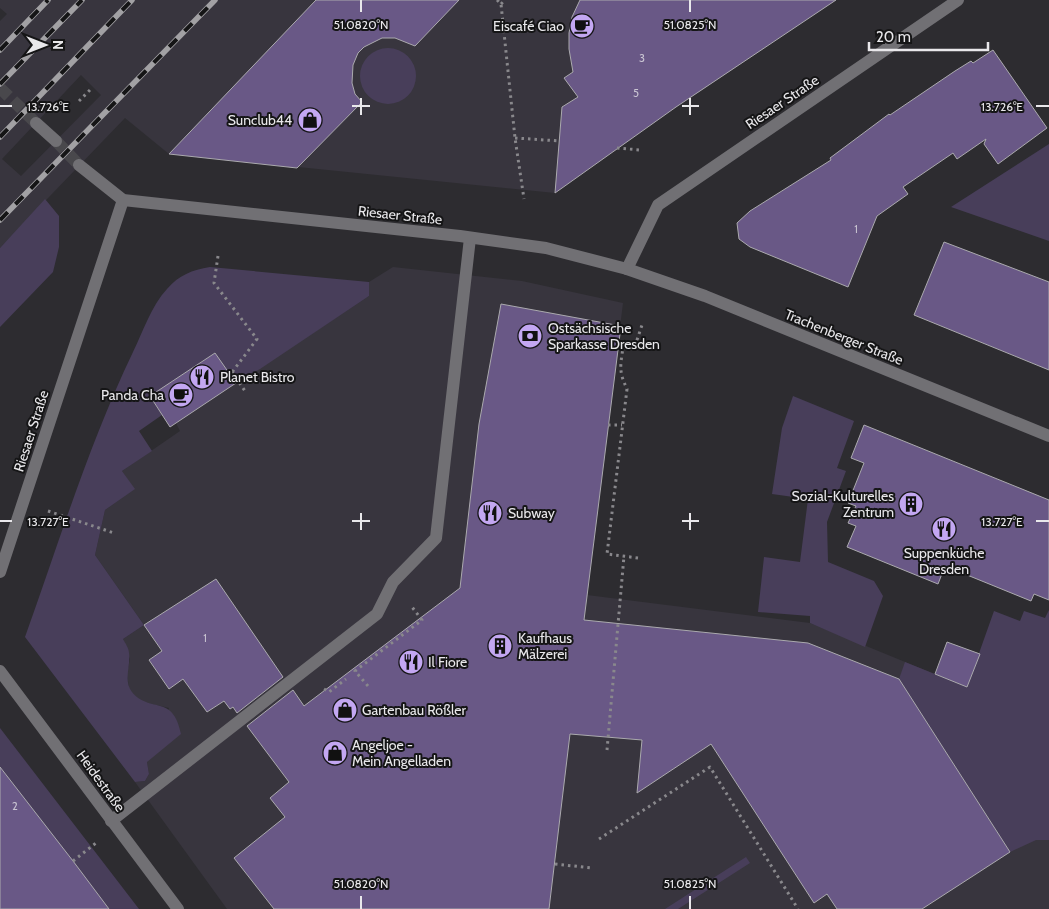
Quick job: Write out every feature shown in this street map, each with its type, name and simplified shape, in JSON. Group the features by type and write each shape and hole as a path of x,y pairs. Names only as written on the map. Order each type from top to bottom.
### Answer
{"street":[{"name":"Riesaer Straße","path":"0,572 123,200 546,248 627,270 658,205 958,0"},
{"path":"36,123 56,141"},
{"path":"78,164 123,200"},
{"path":"112,821 377,614 393,582 436,538 470,238"},
{"name":"Trachenberger Straße","path":"627,270 712,300 1049,436"},
{"name":"Heidestraße","path":"0,671 178,909"}],"path":[{"path":"496,0 501,4 515,138 524,199"},
{"path":"501,4 505,0"},
{"path":"79,101 91,90"},
{"path":"515,138 560,141"},
{"path":"617,148 640,150"},
{"path":"218,256 214,283 257,339 231,373 244,392"},
{"path":"638,558 607,554 626,389 619,373 623,348 634,349 642,326"},
{"path":"608,425 622,425"},
{"path":"58,515 114,532"},
{"path":"607,750 624,556"},
{"path":"599,840 710,767 798,909"},
{"path":"555,864 592,868"}],"shaded area":[{"path":"0,0 836,0 676,107 555,193 169,154 125,118 0,248 0,21 7,14 0,8","holes":["81,75 101,95 21,176 2,159"]},
{"path":"382,48 394,48 404,52 412,60 416,76 412,92 404,100 394,104 382,104 372,100 364,92 360,82 360,70 364,60 372,52"},
{"path":"1049,144 1049,241 951,207"},
{"path":"45,199 59,216 59,247 53,272 0,327 0,248"},
{"path":"210,267 369,282 369,296 260,369 235,383 215,353 150,396 162,415 139,431 152,451 122,471 135,489 105,510 95,555 144,625 123,639 129,651 129,688 146,702 167,708 177,721 181,734 147,762 149,774 145,781 135,782 25,637 102,422 152,311 161,296 176,280 197,270"},
{"path":"393,267 522,281 623,303 587,595 810,623 1049,721 1049,909 227,909 135,782 145,781 149,774 147,762 169,708 139,701 129,689 127,673 130,659 123,639 144,625 95,555 105,510 134,489 122,471 180,431 176,423 369,296 369,282"},
{"path":"793,396 854,421 837,468 846,471 827,522 828,562 874,581 883,596 865,647 810,623 810,616 758,612 764,557 800,562 808,499 772,494 782,428"},
{"path":"1049,610 1049,840 1036,840 1010,852 899,679 905,662 967,687 994,611 1020,621 1024,611 1045,618"},
{"path":"0,728 139,909 109,909 0,767"},
{"path":"746,857 750,863 678,909 665,909"}],"building":[{"path":"316,0 459,0 415,46 395,38 382,38 364,47 358,53 353,65 352,83 355,94 362,102 297,168 169,154"},
{"path":"580,0 836,0 676,107 555,193 562,107 578,97 564,78 573,72 569,49 569,33 572,17"},
{"path":"993,50 1047,128 998,164 984,144 986,139 957,159 953,153 903,187 908,194 877,216 848,287 750,247 739,239 737,223 750,211 831,160 830,158 889,114 971,61 973,63"},
{"path":"944,242 1049,282 1049,370 914,315"},
{"path":"501,304 621,326 584,620 808,643 899,679 1010,852 922,909 837,909 827,894 814,903 711,744 637,793 642,740 570,734 549,909 274,909 234,858 285,817 270,798 289,782 247,726 293,690 304,706 460,588 479,424"},
{"path":"215,353 236,383 170,427 150,396"},
{"name":"Sozial-Kulturelles Zentrum","path":"864,425 1049,500 1049,600 1034,594 1031,601 945,566 938,584 847,547 856,526 848,523 856,506 848,503 864,463 851,458"},
{"path":"216,579 283,677 237,713 233,707 230,709 224,701 207,712 183,679 169,689 149,660 162,651 144,625"},
{"path":"947,642 980,654 967,687 935,674"},
{"path":"0,767 73,861 109,909 0,909"}],"tunnel":[{"path":"0,88 36,123"},
{"path":"56,141 79,165"}],"railway":[{"path":"0,50 48,0"},
{"path":"0,84 82,0"},
{"path":"0,137 132,0"},
{"path":"0,220 215,0"}],"place":[{"name":"Eiscafé Ciao","path":"582,26"},
{"name":"Sunclub44","path":"310,120"},
{"name":"Ostsächsische Sparkasse Dresden","path":"530,336"},
{"name":"Planet Bistro","path":"202,377"},
{"name":"Panda Cha","path":"181,395"},
{"name":"Sozial-Kulturelles Zentrum","path":"911,504"},
{"name":"Subway","path":"490,513"},
{"name":"Suppenküche Dresden","path":"944,529"},
{"name":"Kaufhaus Mälzerei","path":"500,646"},
{"name":"Il Fiore","path":"411,662"},
{"name":"Gartenbau Rößler","path":"345,710"},
{"name":"Angeljoe - Mein Angelladen","path":"335,753"}]}
